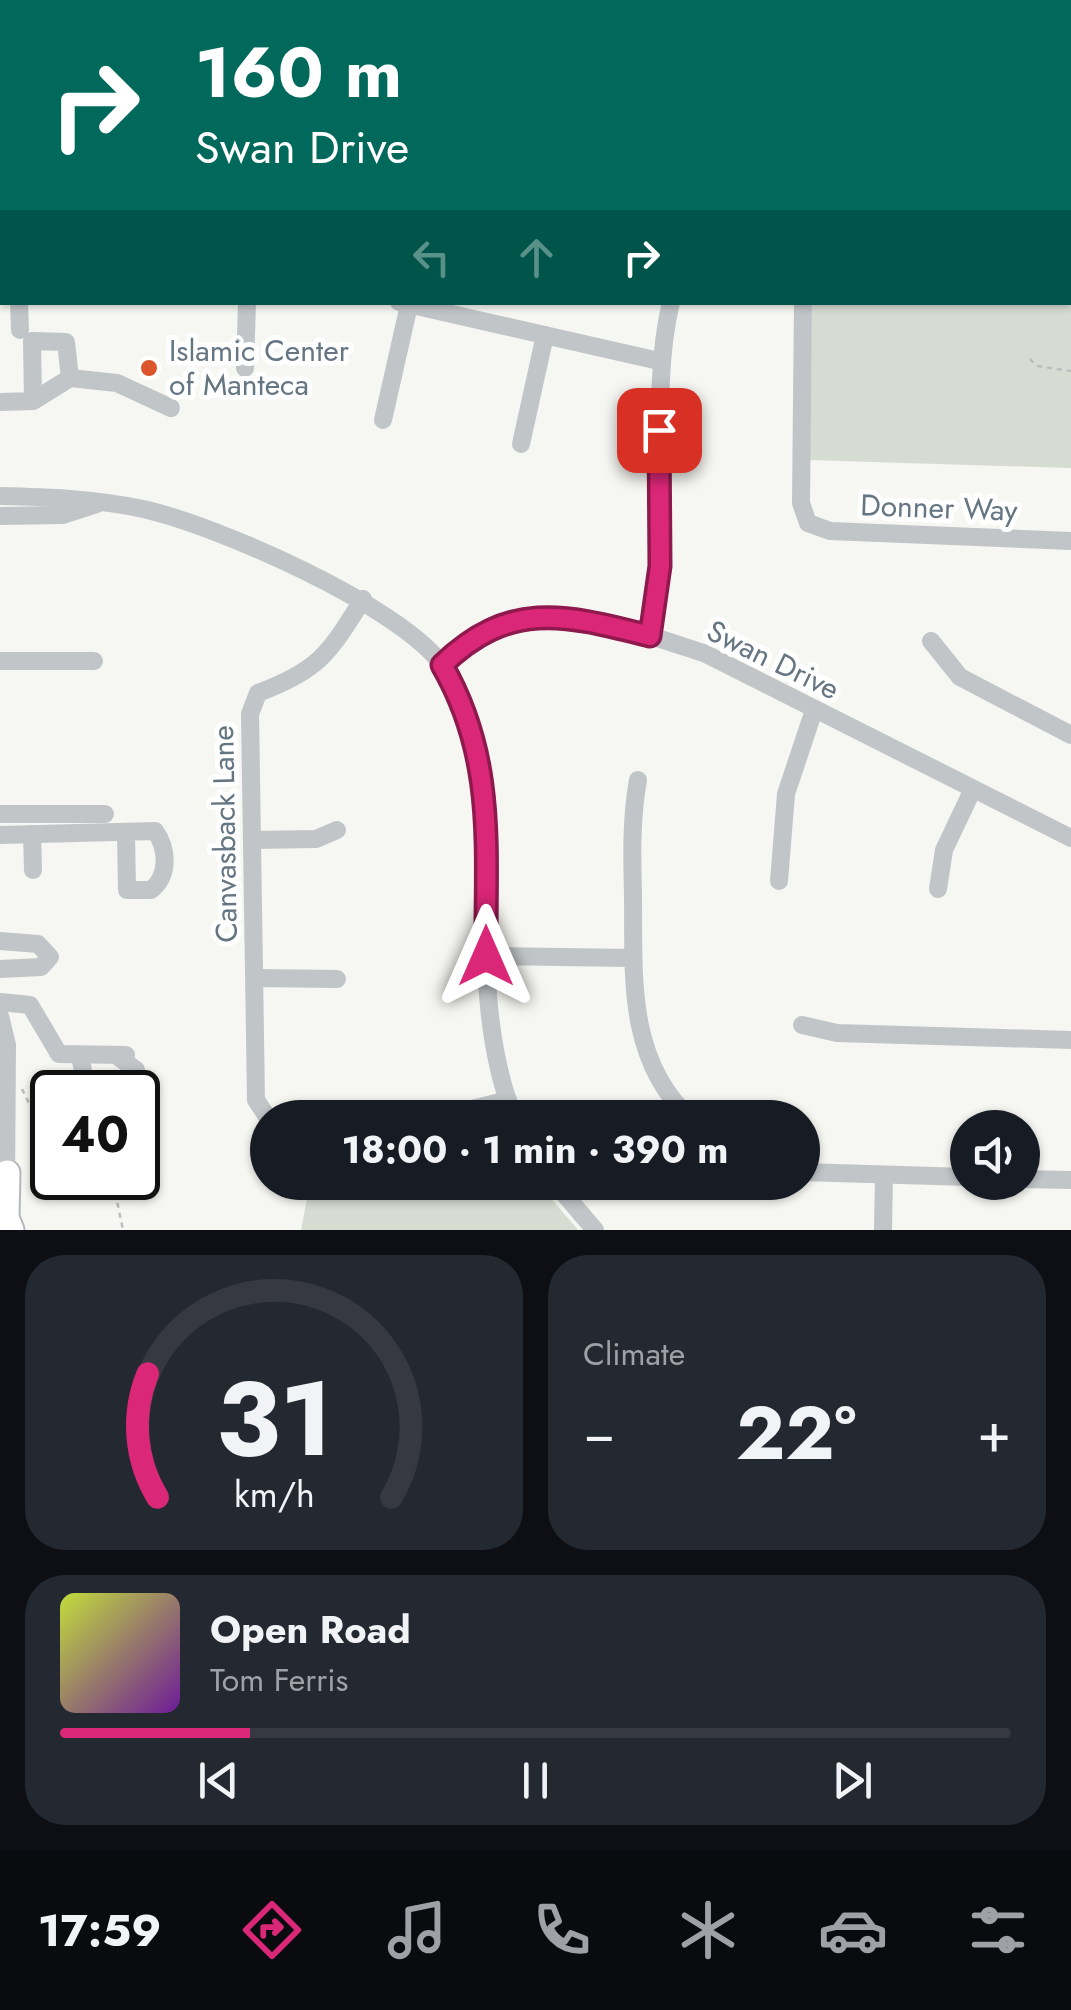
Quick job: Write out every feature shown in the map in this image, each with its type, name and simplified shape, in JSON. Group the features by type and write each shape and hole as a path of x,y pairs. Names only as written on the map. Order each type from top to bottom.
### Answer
{"highway":[{"path":"7,1174 6,1218 11,1230"}],"street":[{"path":"20,305 20,330"},
{"path":"245,368 247,305"},
{"path":"383,420 404,305"},
{"path":"408,305 659,361"},
{"path":"650,636 660,566 659,361 670,305"},
{"name":"Donner Way","path":"803,305 800,503 808,523 830,532 1071,541"},
{"path":"520,444 545,336"},
{"path":"33,401 32,341 66,342 70,378"},
{"path":"0,402 33,401 70,378 117,383 171,408"},
{"path":"0,496 63,497 141,508 183,520 362,599 420,640 442,665 468,716 481,759 487,1009 509,1100"},
{"path":"0,516 63,516 98,504"},
{"name":"Canvasback Lane","path":"256,1100 253,698 310,670 336,641 362,599"},
{"name":"Swan Drive","path":"442,665 488,629 532,616 566,617 650,636 706,654 1071,838"},
{"path":"931,641 960,678 1071,735"},
{"path":"0,661 94,661"},
{"path":"779,881 786,794 814,710"},
{"path":"638,780 631,841 632,958 641,1036 653,1068 677,1100"},
{"path":"938,889 944,850 972,790"},
{"path":"0,814 105,814"},
{"path":"254,840 316,838 337,830"},
{"path":"0,834 126,834"},
{"path":"32,834 33,870"},
{"path":"0,941 38,944 50,956 41,968 0,968"},
{"path":"486,956 632,958"},
{"path":"255,978 337,980"},
{"path":"0,1002 30,1006 58,1054 121,1055 136,1070"},
{"path":"0,1016 7,1045 7,1174 0,1202"},
{"path":"802,1024 837,1033 1071,1040"},
{"path":"80,1055 83,1070"},
{"path":"820,1173 950,1177"},
{"path":"883,1230 884,1175"},
{"path":"1040,1179 1071,1180"},
{"path":"569,1200 595,1230"}],"path":[{"path":"1030,359 1036,366 1071,371"},
{"path":"22,1084 30,1107"},
{"path":"116,1200 123,1230"}],"shaded area":[{"path":"812,305 1071,305 1071,468 808,460"},
{"path":"307,1200 552,1200 578,1230 301,1230"}],"place":[{"name":"Islamic Center of Manteca","path":"149,368"}],"route":[{"path":"486,956 481,759 468,716 442,665 488,629 532,616 566,617 650,636 660,566 659,430"}]}
